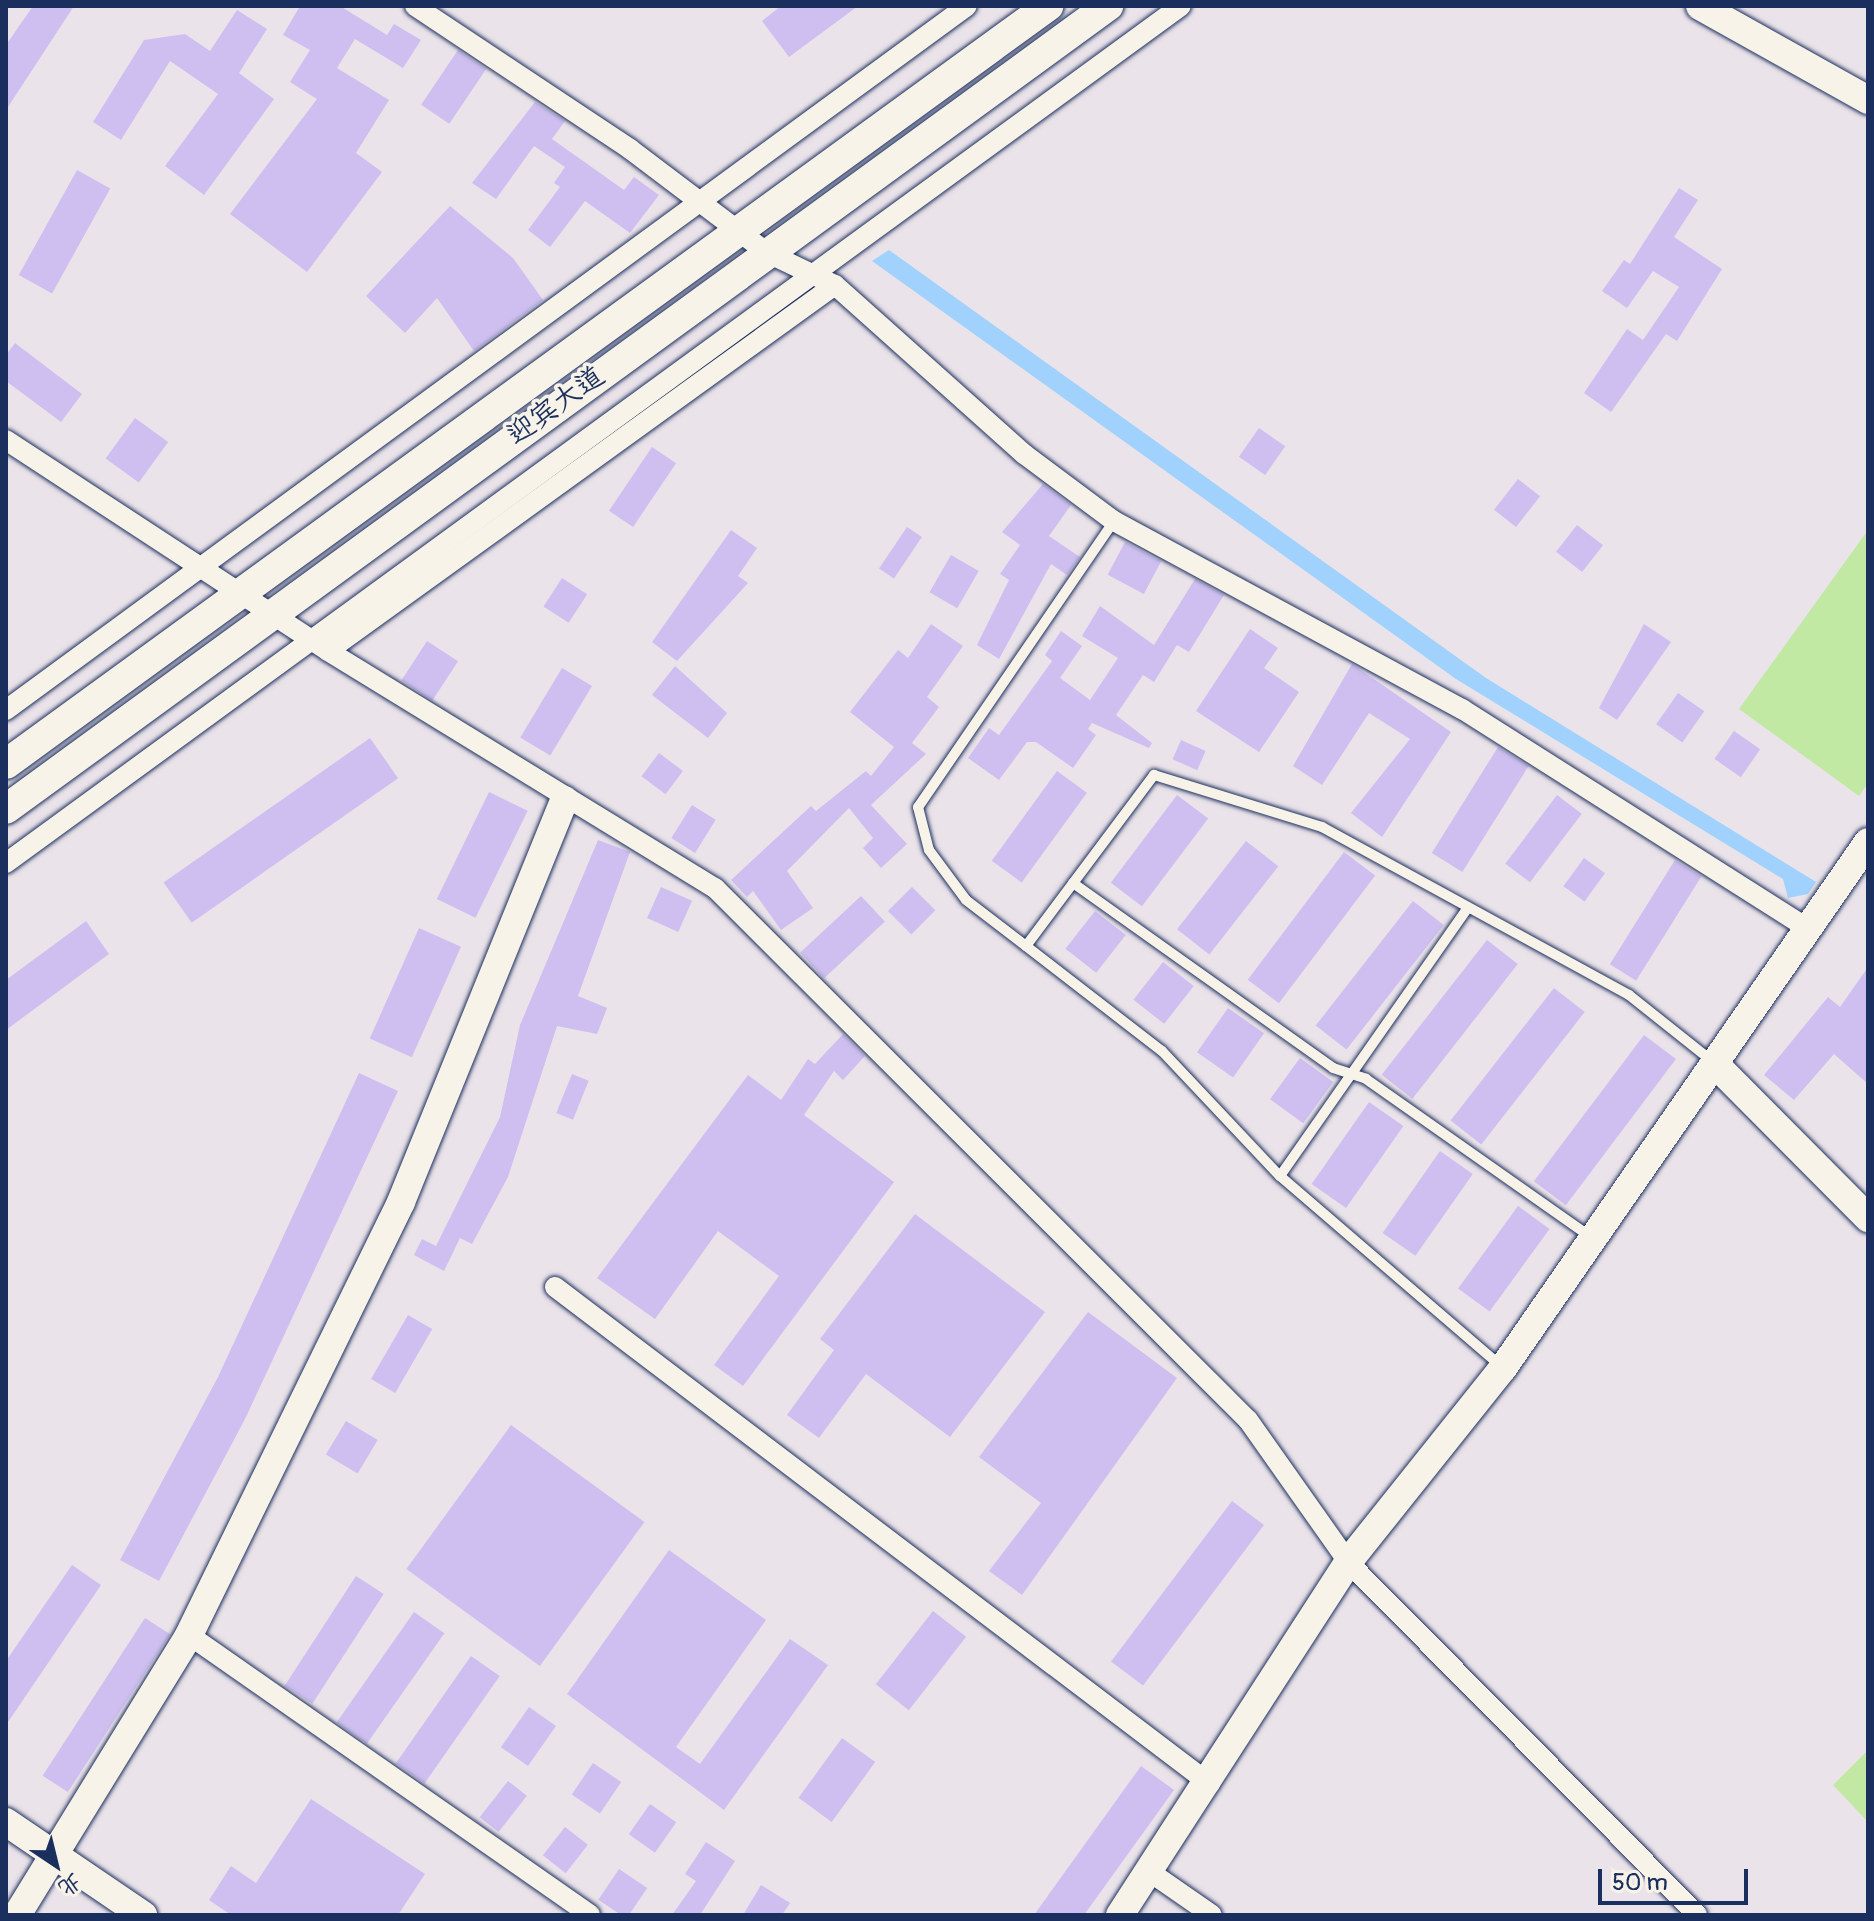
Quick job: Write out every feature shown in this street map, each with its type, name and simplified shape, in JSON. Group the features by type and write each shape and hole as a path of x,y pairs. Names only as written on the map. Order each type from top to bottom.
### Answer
{"main road":[{"name":"迎宾大道","path":"6,764 1048,6"},
{"name":"迎宾大道","path":"6,809 766,252 1108,6"}],"street":[{"path":"415,6 699,201 766,252 835,285 1024,454 1114,521 1462,709 1809,929"},
{"path":"6,710 967,6"},
{"path":"319,646 811,274 1181,6"},
{"path":"1700,6 1868,100"},
{"path":"6,863 835,285"},
{"path":"6,440 319,646 564,800 715,888 855,1022 1248,1420 1348,1562 1697,1915"},
{"path":"17,1915 189,1635 401,1202 564,800"},
{"path":"1120,1915 1210,1784 1348,1562 1503,1368 1868,842"},
{"path":"1716,1065 1868,1218"},
{"path":"555,1287 1210,1784"},
{"path":"189,1635 590,1915"},
{"path":"6,1822 143,1915"},
{"path":"1150,1872 1212,1915"}],"lane":[{"path":"1114,521 918,807 929,850 966,900 1162,1051 1280,1176 1503,1368"},
{"path":"1026,946 1154,775 1322,827 1629,995 1716,1065"},
{"path":"1073,883 1594,1240"},
{"path":"1280,1176 1468,908"}],"green space":[{"path":"1868,530 1868,783 1859,796 1739,709"},
{"path":"1868,1750 1868,1822 1833,1785"}],"water":[{"path":"889,250 1486,678 1816,882 1808,894 1788,898 1783,879 1456,679 872,261"}],"building":[{"path":"33,6 74,6 6,110 6,45"},
{"path":"300,6 340,6 387,35 394,24 421,40 403,68 355,39 337,68 389,100 356,153 382,172 307,272 230,214 317,99 290,82 310,50 283,35"},
{"path":"781,6 858,6 789,57 762,21"},
{"path":"237,10 267,29 239,73 274,99 204,195 165,166 218,94 170,61 121,140 93,122 144,40 185,34 210,51"},
{"path":"458,50 486,69 449,124 421,105"},
{"path":"535,102 565,121 552,139 624,190 634,177 659,195 630,233 585,201 550,247 528,230 560,187 554,183 565,167 534,146 496,199 472,183"},
{"path":"77,170 110,188 52,293 19,275"},
{"path":"1679,188 1698,200 1674,237 1722,269 1677,341 1666,334 1611,412 1584,393 1627,329 1643,340 1679,287 1653,271 1627,308 1602,291 1624,260 1630,264"},
{"path":"450,206 513,258 543,300 474,351 437,298 405,333 366,296"},
{"path":"15,343 82,394 61,422 6,381 6,355"},
{"path":"135,418 168,442 139,483 106,458"},
{"path":"1259,428 1285,446 1265,475 1239,457"},
{"path":"652,447 676,463 633,527 609,511"},
{"path":"1518,479 1540,496 1516,527 1494,510"},
{"path":"1043,484 1071,505 1049,536 1080,557 1067,575 1051,564 999,659 977,645 1009,580 1000,574 1020,545 1002,532"},
{"path":"1577,525 1603,545 1582,572 1556,552"},
{"path":"907,527 922,537 894,579 879,568"},
{"path":"731,530 757,548 738,576 748,583 677,661 652,642"},
{"path":"1125,542 1161,561 1144,594 1108,575"},
{"path":"951,555 979,571 957,608 930,592"},
{"path":"562,578 587,594 569,623 543,607"},
{"path":"1195,579 1224,595 1189,652 1177,645 1154,682 1143,675 1116,715 1152,743 1149,748 1092,723 1088,729 1096,735 1073,768 1036,742 1027,742 999,780 968,758 989,728 999,735 1052,661 1045,655 1061,631 1082,646 1060,678 1090,700 1118,658 1082,636 1100,606 1154,645"},
{"path":"931,624 963,646 927,697 939,707 912,743 926,754 871,805 907,844 881,868 863,848 873,838 849,808 787,871 813,908 781,930 753,891 747,897 731,880 811,806 816,811 866,771 871,776 894,747 850,712 898,650 908,658"},
{"path":"1644,624 1671,642 1617,720 1599,708"},
{"path":"1250,629 1278,648 1264,668 1299,692 1259,752 1196,711"},
{"path":"427,641 458,661 432,701 401,680"},
{"path":"1352,664 1451,732 1382,837 1351,813 1410,739 1369,713 1322,785 1293,766"},
{"path":"675,666 727,713 708,738 652,695"},
{"path":"562,668 592,686 550,755 520,737"},
{"path":"1678,693 1704,711 1682,742 1656,724"},
{"path":"1734,731 1760,749 1741,777 1714,759"},
{"path":"370,738 398,778 192,923 164,883"},
{"path":"1181,740 1206,751 1197,770 1172,759"},
{"path":"1498,747 1529,766 1462,872 1432,853"},
{"path":"659,753 683,771 666,794 642,776"},
{"path":"1057,771 1087,793 1022,883 992,861"},
{"path":"489,792 528,811 475,918 437,899"},
{"path":"1177,795 1208,818 1142,906 1111,883"},
{"path":"1557,795 1582,814 1530,882 1505,864"},
{"path":"692,805 716,820 695,853 671,838"},
{"path":"598,840 630,852 578,996 607,1008 597,1034 557,1026 508,1177 472,1244 460,1238 444,1271 414,1255 422,1239 436,1246 500,1117 520,1025"},
{"path":"1246,841 1278,866 1209,954 1177,929"},
{"path":"1344,852 1375,875 1279,1003 1248,980"},
{"path":"1584,858 1605,873 1584,902 1563,886"},
{"path":"1675,860 1701,876 1636,981 1610,964"},
{"path":"661,887 692,901 678,932 647,918"},
{"path":"912,887 935,910 911,934 888,911"},
{"path":"861,896 885,922 824,978 800,953"},
{"path":"1413,901 1444,925 1346,1050 1316,1026"},
{"path":"1095,911 1126,935 1096,973 1065,949"},
{"path":"86,921 109,954 6,1030 6,980"},
{"path":"419,928 461,947 412,1057 370,1039"},
{"path":"1487,940 1518,964 1412,1099 1382,1075"},
{"path":"1163,962 1194,986 1164,1024 1133,1000"},
{"path":"1868,967 1868,1084 1834,1054 1794,1100 1764,1075 1828,997 1840,1007"},
{"path":"1554,988 1585,1012 1481,1144 1451,1120"},
{"path":"1228,1008 1264,1033 1233,1077 1197,1052"},
{"path":"843,1034 865,1056 843,1080 834,1071 804,1115 894,1182 743,1386 714,1365 779,1276 718,1231 655,1319 597,1278 748,1075 781,1100 808,1059 815,1064"},
{"path":"1644,1035 1676,1059 1566,1205 1534,1181"},
{"path":"1300,1058 1333,1082 1303,1123 1270,1099"},
{"path":"359,1073 398,1091 245,1419 159,1581 120,1560 218,1377"},
{"path":"572,1074 589,1081 573,1120 556,1113"},
{"path":"1369,1102 1403,1126 1346,1208 1312,1184"},
{"path":"1440,1151 1473,1174 1415,1256 1383,1233"},
{"path":"1518,1206 1550,1229 1490,1311 1458,1289"},
{"path":"915,1214 1045,1312 950,1437 866,1374 819,1438 787,1415 834,1350 820,1339"},
{"path":"1088,1312 1177,1378 1022,1595 989,1571 1041,1503 979,1457"},
{"path":"408,1315 432,1329 395,1393 371,1379"},
{"path":"346,1421 378,1440 358,1473 326,1454"},
{"path":"511,1425 644,1522 540,1666 406,1569"},
{"path":"1232,1501 1264,1525 1143,1686 1111,1662"},
{"path":"669,1550 766,1620 676,1747 700,1764 790,1639 828,1665 724,1810 567,1694"},
{"path":"72,1565 101,1585 6,1725 6,1661"},
{"path":"356,1576 384,1594 312,1704 285,1686"},
{"path":"933,1611 966,1637 909,1710 876,1684"},
{"path":"414,1612 444,1633 367,1744 337,1723"},
{"path":"145,1618 170,1634 68,1792 43,1776"},
{"path":"471,1656 500,1676 425,1783 396,1763"},
{"path":"529,1707 556,1726 528,1766 501,1747"},
{"path":"842,1738 875,1762 832,1822 799,1798"},
{"path":"593,1763 621,1782 600,1814 572,1795"},
{"path":"1141,1766 1174,1790 1084,1915 1034,1915"},
{"path":"508,1781 527,1796 499,1832 480,1817"},
{"path":"311,1799 425,1874 398,1915 231,1915 209,1900 231,1866 256,1883"},
{"path":"650,1804 676,1822 655,1853 629,1834"},
{"path":"565,1827 588,1845 566,1873 543,1855"},
{"path":"706,1842 735,1861 700,1915 672,1915 696,1881 685,1874"},
{"path":"619,1869 647,1888 629,1915 621,1915 598,1900"},
{"path":"761,1885 790,1903 782,1915 743,1915"}]}
